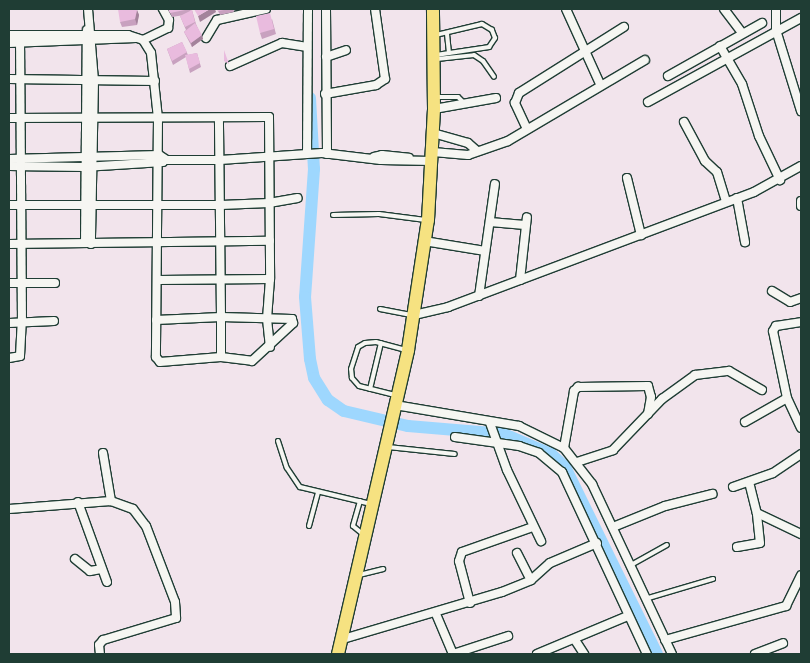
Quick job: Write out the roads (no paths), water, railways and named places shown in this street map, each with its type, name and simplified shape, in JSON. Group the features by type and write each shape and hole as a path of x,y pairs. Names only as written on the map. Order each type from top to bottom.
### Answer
{"highway":[{"path":"338,654 343,639 408,350 428,220 435,57 440,35 433,9"}],"street":[{"path":"88,9 90,81 88,119 88,243"},
{"path":"140,39 168,28 169,20 163,9"},
{"path":"206,38 217,20 266,9"},
{"path":"308,9 306,47 310,153"},
{"path":"325,153 326,9"},
{"path":"325,94 384,82 375,9"},
{"path":"566,9 600,84"},
{"path":"724,9 742,33"},
{"path":"777,12 777,33 801,111"},
{"path":"668,76 723,50 777,33 801,18"},
{"path":"648,102 723,50 742,33 762,23"},
{"path":"527,129 515,103 516,98 624,28"},
{"path":"9,36 20,39 89,38 128,35 140,39 152,58 158,118 159,155 155,244 158,280 156,320 156,357 160,362 222,357 252,361 270,347 293,323 292,319 221,317 156,320"},
{"path":"9,43 20,39"},
{"path":"9,358 20,356 22,323 20,39"},
{"path":"230,66 282,43 306,47"},
{"path":"326,56 346,50"},
{"path":"723,50 780,180"},
{"path":"9,166 21,163 88,162 159,164 167,160 220,160 310,153 374,157 406,156 411,160 468,155 476,150 508,141 600,84 645,60"},
{"path":"9,79 155,81"},
{"path":"434,103 496,98"},
{"path":"9,118 269,117 270,279 267,319 270,347"},
{"path":"219,118 222,357"},
{"path":"684,122 706,161 717,172 726,201"},
{"path":"433,133 468,143 476,150"},
{"path":"88,162 159,155 167,160"},
{"path":"9,159 21,163"},
{"path":"414,315 439,310 479,296 641,235 780,180 801,166"},
{"path":"627,178 641,235"},
{"path":"479,296 495,184"},
{"path":"9,205 88,207 221,205 269,203 298,198"},
{"path":"737,198 745,242"},
{"path":"801,201 801,206"},
{"path":"490,222 526,221 520,280"},
{"path":"424,241 485,251"},
{"path":"9,244 270,242"},
{"path":"158,280 270,279"},
{"path":"9,283 55,283"},
{"path":"772,291 790,302 801,298"},
{"path":"9,323 54,321"},
{"path":"801,322 776,326 773,331 787,398 801,428"},
{"path":"577,462 613,450 674,388 695,375 730,371 762,390"},
{"path":"564,448 574,391 578,387 648,386 651,397 648,414"},
{"path":"745,422 787,398"},
{"path":"396,403 491,425 521,426 564,448 577,462 613,527 672,654"},
{"path":"491,425 533,528 541,541"},
{"path":"454,437 498,440 539,453 562,472 597,544 646,654"},
{"path":"102,453 111,500"},
{"path":"733,487 772,473 801,454"},
{"path":"737,547 760,543 757,513 749,482"},
{"path":"613,527 665,506 712,494"},
{"path":"9,509 111,500 133,509 146,526 178,612 172,621 104,640 99,645 100,654"},
{"path":"78,502 106,582"},
{"path":"757,513 801,534"},
{"path":"470,603 459,561 462,552 533,528"},
{"path":"343,639 470,603 531,580 547,564 597,544"},
{"path":"517,553 531,580"},
{"path":"75,559 90,571 101,569"},
{"path":"665,640 786,606 801,575"},
{"path":"436,614 453,654 508,636"},
{"path":"538,654 628,616"},
{"path":"575,640 584,654"},
{"path":"755,654 783,642"}],"lane":[{"path":"435,57 490,47 495,38 492,30 482,24 440,35 449,53"},
{"path":"435,57 474,55 486,64 494,77"},
{"path":"434,103 458,97 463,102"},
{"path":"333,215 379,214 428,220"},
{"path":"380,309 414,315"},
{"path":"396,403 370,388 359,386 352,378 351,369 358,347 365,342 381,343 408,350"},
{"path":"370,388 381,343"},
{"path":"278,441 293,479 300,486 373,505"},
{"path":"386,447 456,454"},
{"path":"309,526 318,492"},
{"path":"360,501 352,526 355,531 366,535"},
{"path":"630,565 667,545"},
{"path":"357,576 383,569"},
{"path":"645,599 713,579"}],"waterway":[{"path":"310,98 314,169 305,297 310,359 314,378 328,400 344,411 408,426 504,434 551,454 565,467 657,654"}]}
